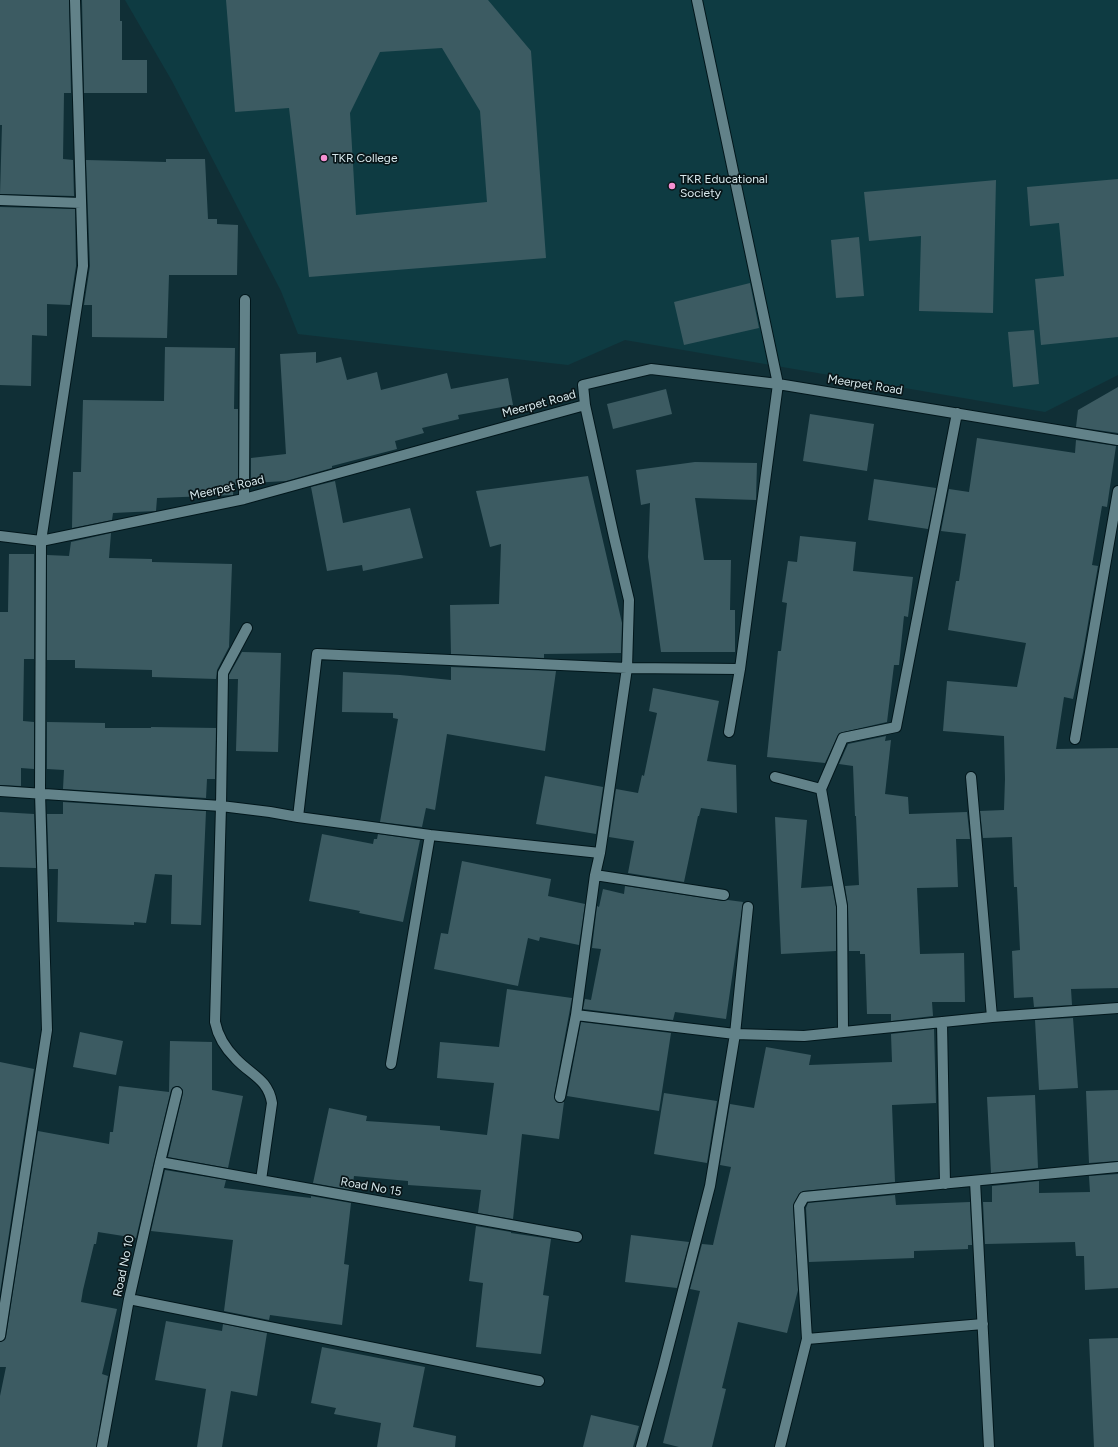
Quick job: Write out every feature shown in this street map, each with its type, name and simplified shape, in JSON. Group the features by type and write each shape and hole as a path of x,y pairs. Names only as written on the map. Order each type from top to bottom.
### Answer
{"street":[{"path":"0,1336 47,1030 40,793 41,541 83,266 75,0"},
{"path":"697,0 778,384 740,669 728,732"},
{"path":"0,200 81,203"},
{"path":"244,499 245,300"},
{"name":"Meerpet Road","path":"0,536 41,541 244,499 585,405 583,385 651,369 778,384 1118,440"},
{"path":"560,1097 576,1015 595,875 600,853 627,668 629,600 585,405"},
{"path":"843,1032 842,906 821,789 843,738 896,727 957,413"},
{"path":"1075,739 1118,491"},
{"path":"247,628 223,673 221,806 214,1022 218,1036 236,1060 264,1083 270,1092 272,1103 261,1180"},
{"path":"298,817 317,654 627,668 740,669"},
{"path":"775,777 821,789"},
{"path":"970,777 992,1017"},
{"path":"0,790 221,806 430,835 600,853"},
{"path":"391,1064 430,835"},
{"path":"595,875 724,895"},
{"path":"640,1447 663,1368 710,1186 735,1034 748,907"},
{"path":"576,1015 735,1034 804,1036 992,1017 1118,1008"},
{"path":"942,1022 945,1184"},
{"name":"Road No 10","path":"102,1447 129,1299 177,1092"},
{"name":"Road No 15","path":"160,1162 577,1237"},
{"path":"780,1447 807,1339 799,1206 804,1197 1118,1167"},
{"path":"975,1181 989,1447"},
{"path":"129,1299 539,1381"},
{"path":"807,1339 983,1324"}],"shaded area":[{"name":"TKR Educational Society","path":"125,0 1118,0 1118,375 1045,412 625,340 568,365 298,334 281,291 172,81"}],"building":[{"path":"0,0 69,0 71,93 64,93 63,159 73,160 74,196 0,194 2,125 0,125"},
{"path":"82,0 120,0 120,21 122,21 122,60 147,60 147,93 84,93"},
{"name":"TKR College","path":"226,0 488,0 531,51 546,258 309,277 289,108 235,112","holes":["442,48 480,111 487,202 356,215 350,113 380,52"]},
{"path":"166,159 205,159 208,219 217,219 217,224 238,225 237,275 169,275 167,338 92,337 92,305 84,305 90,266 86,160 166,162"},
{"path":"1118,179 1118,337 1041,345 1035,279 1064,276 1059,223 1030,226 1027,187"},
{"path":"996,180 993,313 919,311 921,236 869,241 864,192"},
{"path":"0,207 75,209 76,266 70,305 47,304 47,336 32,335 31,386 0,385"},
{"path":"859,237 864,296 836,298 831,240"},
{"path":"750,283 759,328 684,345 674,302"},
{"path":"1034,330 1039,384 1013,387 1008,332"},
{"path":"165,347 235,348 234,409 238,409 238,484 234,485 233,495 157,498 156,511 113,513 112,520 72,528 73,472 81,472 83,400 164,401"},
{"path":"316,352 316,363 341,357 347,380 377,372 381,390 447,373 451,389 508,378 513,405 458,415 459,419 422,428 424,433 395,441 397,449 332,466 332,468 286,481 251,483 251,458 286,454 280,354"},
{"path":"1118,387 1118,433 1076,427 1078,410"},
{"path":"666,389 672,414 613,429 607,404"},
{"path":"810,414 874,424 867,471 803,461"},
{"path":"977,438 1075,453 1076,440 1116,446 1107,507 1102,506 1092,565 1098,566 1083,652 1073,699 1064,697 1056,749 1118,748 1118,988 1071,989 1072,1005 1034,1007 1033,997 1014,998 1012,951 1020,950 1017,887 1014,887 1012,837 983,838 980,811 1004,810 1004,736 943,731 947,681 1017,687 1026,643 948,630 956,581 959,581 966,534 941,531 949,489 969,492"},
{"path":"695,462 757,463 756,500 695,498 704,560 731,560 730,610 735,610 735,652 661,652 648,557 650,503 641,505 636,470"},
{"path":"588,476 622,623 621,653 544,654 544,658 451,654 450,605 499,604 501,544 490,547 476,491"},
{"path":"874,479 936,488 928,529 868,520"},
{"path":"335,481 343,523 410,508 423,558 363,571 362,565 327,571 311,487"},
{"path":"111,533 109,558 152,559 152,562 232,564 229,647 217,670 216,679 152,677 152,670 75,668 75,660 47,660 47,555 69,556 71,542"},
{"path":"800,536 856,542 853,571 913,577 908,617 904,616 899,665 894,665 887,722 839,733 825,763 767,757 778,651 781,651 787,603 782,602 788,561 797,562"},
{"path":"9,554 34,554 34,659 24,659 23,721 34,722 34,769 21,768 21,786 0,785 0,612 8,612"},
{"path":"242,652 281,653 278,752 236,751 238,679 229,679 229,675"},
{"path":"451,667 556,671 545,751 447,734 435,810 426,808 422,827 380,822 398,719 393,718 393,713 342,712 343,672 400,675 451,680"},
{"path":"653,688 719,701 707,761 736,765 737,813 701,808 684,882 628,873 634,841 609,837 616,789 638,793 642,775 644,776 657,713 649,711"},
{"path":"47,722 105,723 105,728 216,728 215,779 207,779 206,798 63,789 64,770 47,769"},
{"path":"886,736 885,741 891,740 885,794 908,797 909,814 967,812 970,839 956,839 958,887 917,888 920,954 964,953 965,1002 932,1002 933,1016 891,1021 891,1014 867,1014 865,954 860,954 860,951 849,951 848,906 845,886 859,885 856,816 853,766 839,764 848,744"},
{"path":"545,776 603,787 596,834 536,824"},
{"path":"63,802 206,811 201,925 171,924 172,875 155,874 146,923 134,922 134,925 57,922 58,869 49,869 47,814 63,814"},
{"path":"0,812 34,814 36,868 0,867"},
{"path":"775,817 807,820 801,888 832,886 836,907 836,951 781,954"},
{"path":"322,834 373,844 374,839 377,839 378,834 420,840 403,922 359,913 360,911 309,901"},
{"path":"462,861 551,879 548,896 585,904 579,945 540,937 539,941 528,938 518,986 434,969 441,933 448,934"},
{"path":"625,886 723,901 728,900 743,902 726,1019 675,1012 673,1020 583,1009 585,999 591,1000 601,949 592,948 597,906 599,907 603,889 624,894"},
{"path":"507,989 572,998 554,1096 556,1102 564,1102 559,1139 522,1134 513,1219 478,1213 481,1190 408,1185 408,1181 354,1176 352,1190 313,1183 329,1108 367,1116 366,1121 440,1126 440,1130 487,1135 494,1083 437,1078 440,1042 499,1047"},
{"path":"1073,1018 1078,1088 1039,1090 1035,1020"},
{"path":"581,1022 671,1033 659,1111 567,1096"},
{"path":"934,1029 936,1103 892,1105 895,1182 803,1191 799,1194 793,1206 798,1290 787,1333 738,1322 722,1388 726,1389 712,1447 679,1447 663,1443 700,1291 690,1289 702,1244 713,1245 731,1167 720,1165 730,1104 754,1108 766,1047 811,1055 809,1065 892,1062 891,1034"},
{"path":"80,1032 123,1041 116,1075 73,1067"},
{"path":"170,1041 212,1042 212,1090 243,1096 228,1168 168,1157 183,1093 183,1090 179,1086 173,1087 171,1090 136,1238 98,1232 83,1290 81,1302 117,1309 102,1374 108,1376 96,1447 0,1447 0,1396 6,1367 0,1367 0,1342 5,1340 6,1337 38,1131 109,1144 110,1132 113,1132 119,1086 169,1092"},
{"path":"0,1062 34,1069 0,1293"},
{"path":"1118,1090 1118,1161 1089,1163 1086,1091"},
{"path":"664,1093 717,1101 707,1163 654,1154"},
{"path":"1035,1095 1038,1168 991,1173 987,1097"},
{"path":"165,1170 226,1180 224,1188 311,1198 311,1196 351,1203 344,1264 349,1265 342,1325 270,1315 269,1320 224,1311 233,1240 151,1231"},
{"path":"1118,1174 1118,1288 1085,1290 1084,1256 1076,1256 1075,1242 985,1244 983,1202 992,1202 992,1186 1039,1181 1039,1193 1090,1192 1089,1176"},
{"path":"895,1195 896,1205 970,1202 972,1245 968,1245 968,1249 914,1251 914,1258 809,1262 806,1208 808,1203"},
{"path":"476,1226 551,1239 543,1295 549,1296 541,1354 476,1347 483,1283 469,1281"},
{"path":"631,1235 689,1242 677,1288 625,1282"},
{"path":"166,1321 222,1331 223,1324 267,1333 257,1396 231,1391 222,1447 197,1447 206,1389 155,1380"},
{"path":"1118,1338 1118,1447 1094,1447 1089,1339"},
{"path":"322,1347 425,1367 413,1427 456,1436 455,1447 377,1447 381,1423 334,1414 336,1408 311,1403"},
{"path":"591,1415 639,1426 633,1447 583,1447"}],"place":[{"name":"TKR College","path":"324,158"},
{"name":"TKR Educational Society","path":"672,186"}]}
